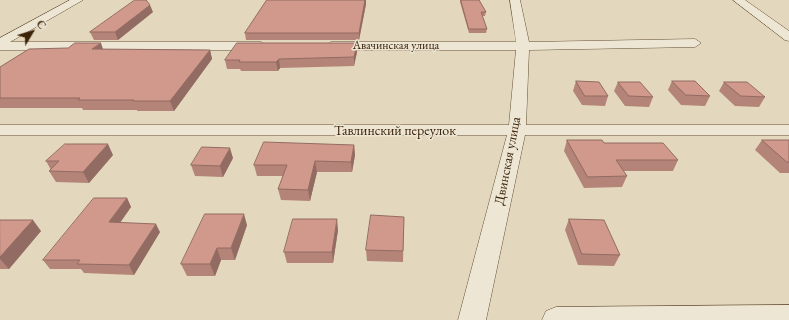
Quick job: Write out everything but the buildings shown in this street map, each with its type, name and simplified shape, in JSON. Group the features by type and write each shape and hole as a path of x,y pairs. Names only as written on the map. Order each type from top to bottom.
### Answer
{"street":[{"path":"0,44 78,0"},
{"name":"Двинская улица","path":"472,320 517,131 523,46 515,0"},
{"path":"738,0 789,36"},
{"name":"Авачинская улица","path":"317,46 523,46 695,43"},
{"path":"0,44 277,46"},
{"name":"Тавлинский переулок","path":"0,130 789,130"},
{"path":"556,320 789,317"}]}
